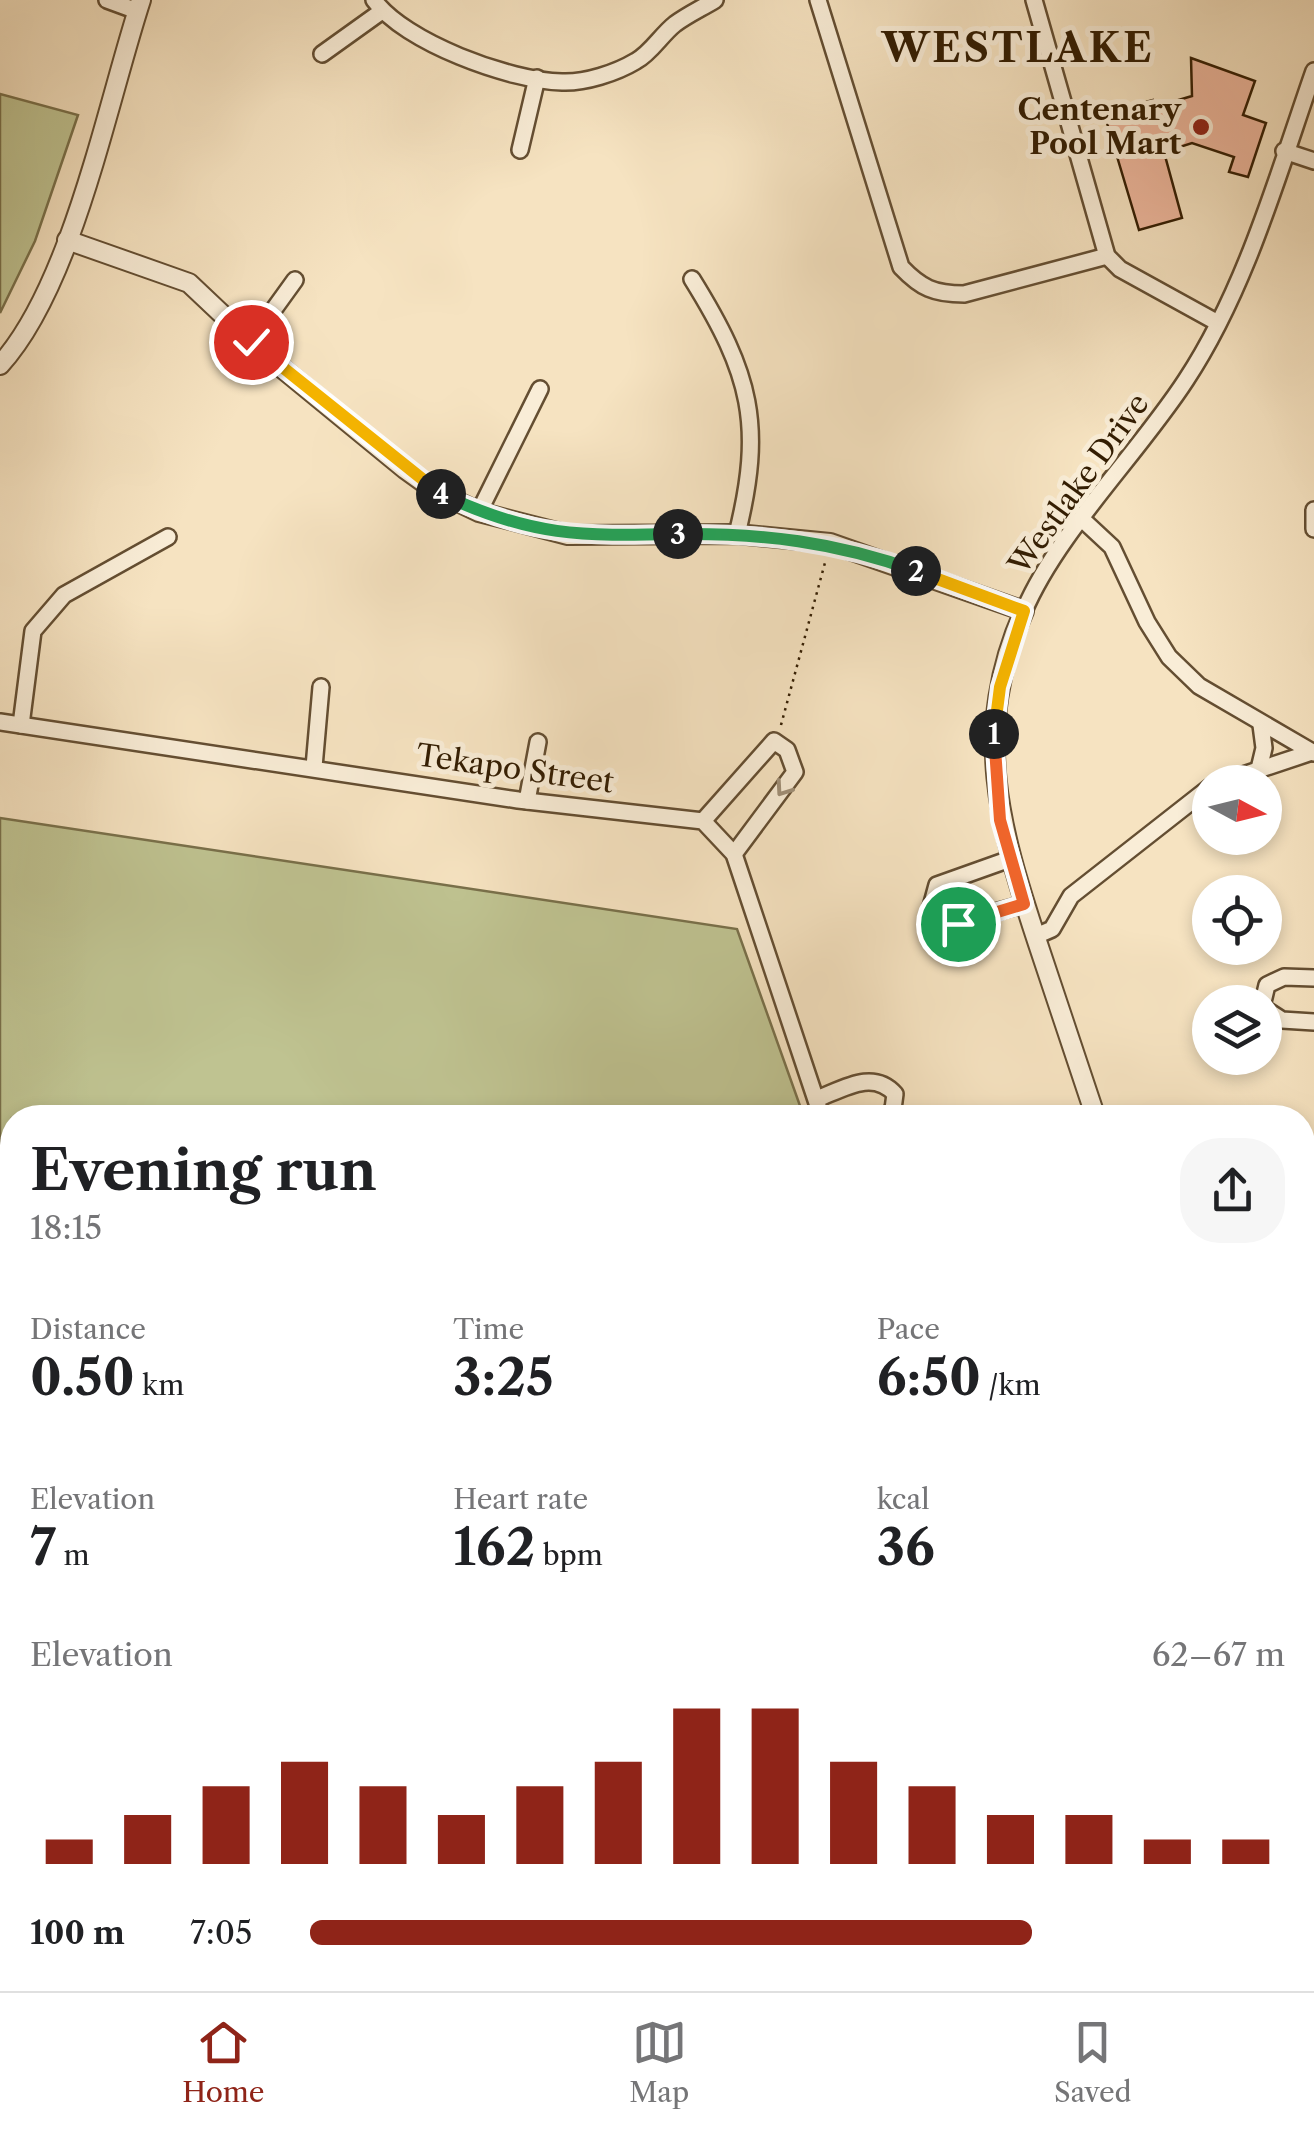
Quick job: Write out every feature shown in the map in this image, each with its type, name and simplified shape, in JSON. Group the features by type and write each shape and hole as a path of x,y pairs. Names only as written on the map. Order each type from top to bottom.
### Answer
{"street":[{"path":"0,365 37,311 67,240 139,6 107,0"},
{"path":"322,54 378,6 391,22 432,44 537,78 576,80 638,60 676,24 715,0"},
{"path":"818,0 902,266 920,287 940,294 964,294 1106,256"},
{"path":"1034,0 1106,256 1120,269 1218,323"},
{"name":"Westlake Drive","path":"1092,1105 1024,904 996,795 994,741 1000,687 1024,611 1084,520 1187,379 1218,323 1314,71"},
{"path":"520,150 537,78"},
{"path":"1284,151 1314,162"},
{"path":"67,240 189,283 251,342 404,469 437,492 479,512 568,536 736,534 830,543 1024,611"},
{"path":"692,279 728,338 751,407 750,480 736,534"},
{"path":"251,342 295,280"},
{"path":"479,512 540,389"},
{"path":"1314,510 1314,529"},
{"path":"1084,520 1112,547 1147,622 1169,656 1199,686 1312,753"},
{"path":"21,725 32,630 64,595 168,537"},
{"path":"314,767 321,687"},
{"name":"Tekapo Street","path":"0,722 526,802 704,821"},
{"path":"1260,765 1264,748 1262,725"},
{"path":"734,854 795,772 787,750 774,741 704,821 734,854 818,1105"},
{"path":"526,802 538,742"},
{"path":"1275,765 1312,753"},
{"path":"1036,936 1052,929 1072,896 1192,801"},
{"path":"1010,858 938,885 931,906 944,926 1024,904"},
{"path":"1267,985 1284,977 1314,978"},
{"path":"1282,1020 1314,1022"},
{"path":"816,1099 868,1080 886,1084 895,1094 894,1105"}],"path":[{"path":"774,741 830,543"}],"green space":[{"path":"0,94 78,115 35,241 0,313"},
{"path":"0,818 737,929 800,1105 0,1105"}],"building":[{"path":"1191,58 1255,81 1243,115 1266,123 1248,177 1229,172 1234,157 1192,143 1164,152 1182,218 1139,230 1104,113 1153,100 1155,107 1192,96"}],"place":[{"name":"Centenary Pool Mart","path":"1201,127"}],"district":[{"name":"WESTLAKE","path":"1018,48"}],"route":[{"path":"251,342 404,469 437,492 479,512 568,536 736,534 830,543 1024,611 1000,687 994,766 1000,820 1024,904 958,924"}]}
